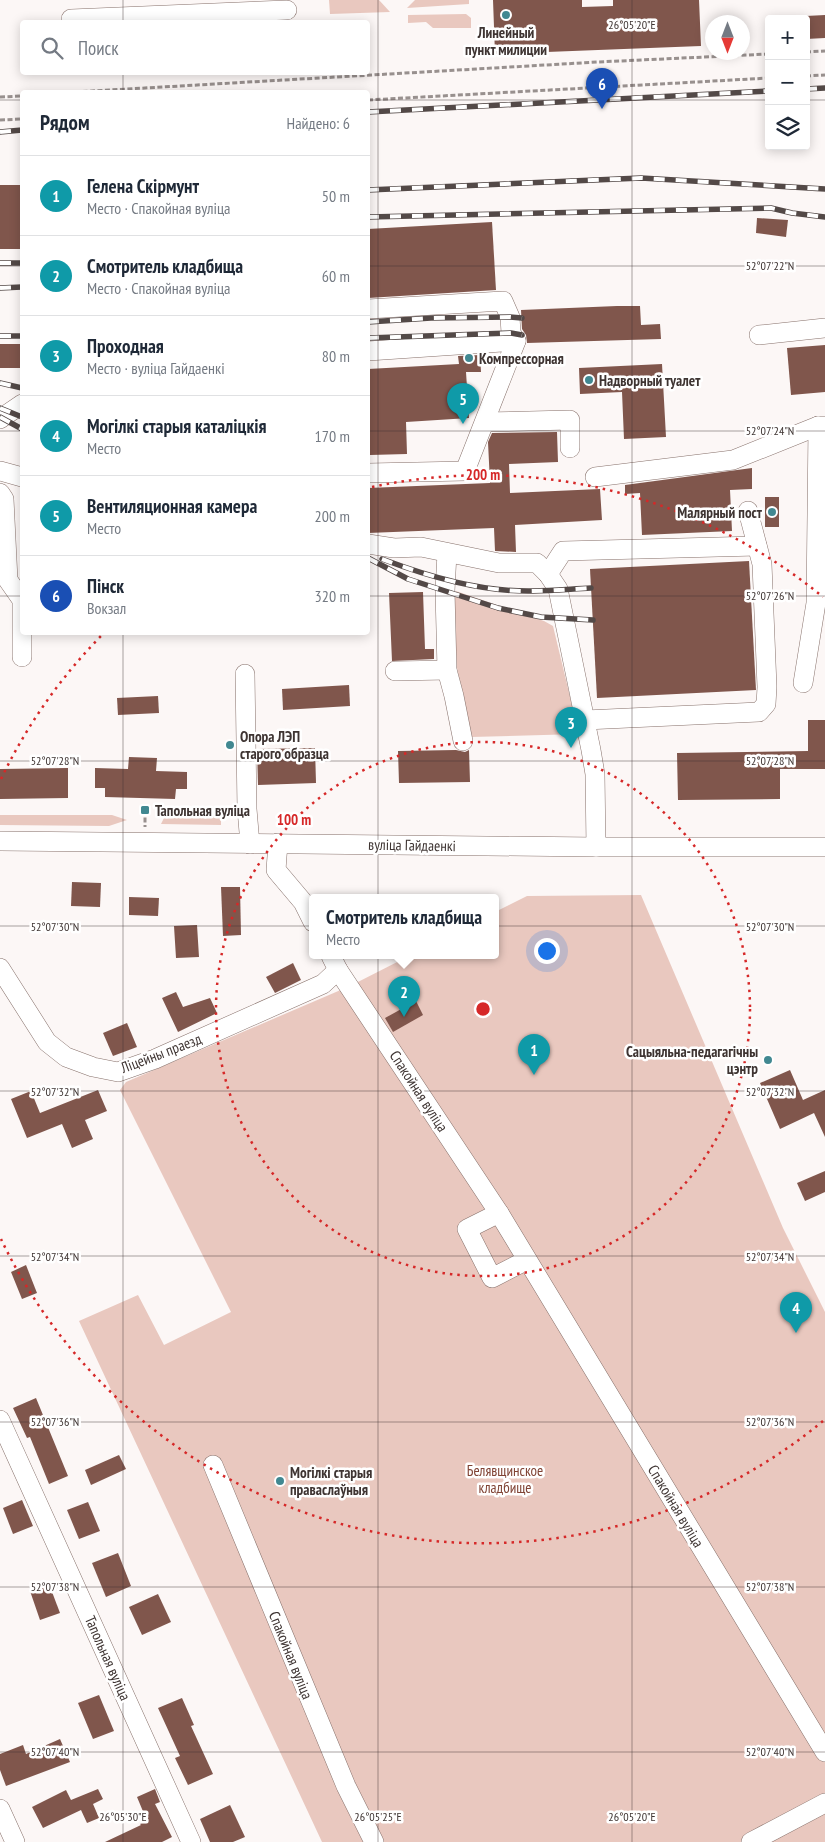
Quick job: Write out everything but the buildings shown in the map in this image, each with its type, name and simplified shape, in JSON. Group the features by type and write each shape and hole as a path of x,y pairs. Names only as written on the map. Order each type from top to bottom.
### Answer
{"street":[{"path":"71,20 174,19 286,11"},
{"path":"370,309 503,301 510,316 511,334 516,342"},
{"path":"759,335 825,328"},
{"path":"370,351 516,342"},
{"path":"370,473 465,471 516,342"},
{"path":"0,419 20,405"},
{"path":"485,422 570,420 570,448"},
{"path":"595,477 733,460 822,426 821,579 803,683"},
{"path":"0,471 20,476"},
{"path":"0,493 4,499 8,580 20,597"},
{"path":"585,720 759,712 766,704 768,687 762,564 748,511"},
{"path":"370,544 394,548 422,547 499,563 537,563 548,574 558,589 595,774 596,847"},
{"path":"548,574 564,551 757,546"},
{"path":"448,552 444,592 446,670 454,696 463,741"},
{"path":"22,635 22,658"},
{"path":"395,671 446,670"},
{"path":"245,674 247,809 250,844"},
{"name":"вуліца Гайдаенкі","path":"0,841 596,847 825,847"},
{"path":"278,843 276,870 302,902 309,915"},
{"name":"Ліцейны праезд","path":"0,968 47,1042 66,1057 93,1067 118,1072 155,1059 323,984 335,963"},
{"name":"Спакойная вуліца","path":"335,963 499,1213 825,1752"},
{"path":"499,1213 467,1229 492,1278 527,1260"},
{"name":"Тапольная вуліца","path":"0,1420 192,1842"},
{"name":"Спакойная вуліца","path":"213,1465 346,1786 374,1842"},
{"path":"751,1842 825,1803"},
{"path":"0,1809 14,1842"}],"path":[{"path":"810,52 825,51"},
{"path":"109,90 765,54"},
{"path":"810,76 825,75"},
{"path":"370,100 765,78"},
{"path":"0,97 20,96"},
{"path":"0,120 20,119"}],"green space":[{"path":"329,0 379,0 390,12 330,14"},
{"path":"415,0 469,0 469,4 407,8"},
{"path":"466,14 471,18 471,28 433,28 426,22 408,23 408,15"},
{"path":"456,591 544,621 553,626 579,734 471,737 457,668 453,597"},
{"path":"167,814 218,814 221,817 221,825 161,824"},
{"path":"0,815 112,815 127,820 109,826 0,825"},
{"name":"Белявщинское кладбище","path":"641,895 783,1228 825,1312 825,1842 322,1842 79,1321 138,1295 164,1345 231,1312 120,1090 126,1082 350,986 403,959 499,959 499,910 527,896"}],"railway":[{"path":"810,89 825,88"},
{"path":"370,112 765,91"},
{"path":"0,132 20,130"},
{"path":"370,190 641,178 825,189"},
{"path":"370,217 771,208 825,217"},
{"path":"0,263 20,263"},
{"path":"0,288 20,287"},
{"path":"370,322 431,318 522,318"},
{"path":"370,338 511,333 522,335"},
{"path":"0,336 20,336"},
{"path":"0,383 20,388"},
{"path":"0,408 20,416"},
{"path":"0,417 20,428"},
{"path":"370,559 408,579 498,608 541,617 593,620"},
{"path":"382,559 437,577 494,589 533,591 591,588"}],"place":[{"name":"Линейный пункт милиции","path":"506,15"},
{"name":"Пінск","path":"602,109"},
{"name":"Компрессорная","path":"469,358"},
{"name":"Надворный туалет","path":"589,380"},
{"name":"Вентиляционная камера","path":"463,424"},
{"name":"Малярный пост","path":"772,512"},
{"name":"Опора ЛЭП старого образца","path":"230,745"},
{"name":"Проходная","path":"571,748"},
{"name":"Тапольная вуліца","path":"145,810"},
{"name":"Смотритель кладбища","path":"404,1017"},
{"name":"Сацыяльна-педагагічны цэнтр","path":"768,1060"},
{"name":"Гелена Скірмунт","path":"534,1075"},
{"name":"Могілкі старыя каталіцкія","path":"796,1333"},
{"name":"Могілкі старыя праваслаўныя","path":"280,1481"}]}
